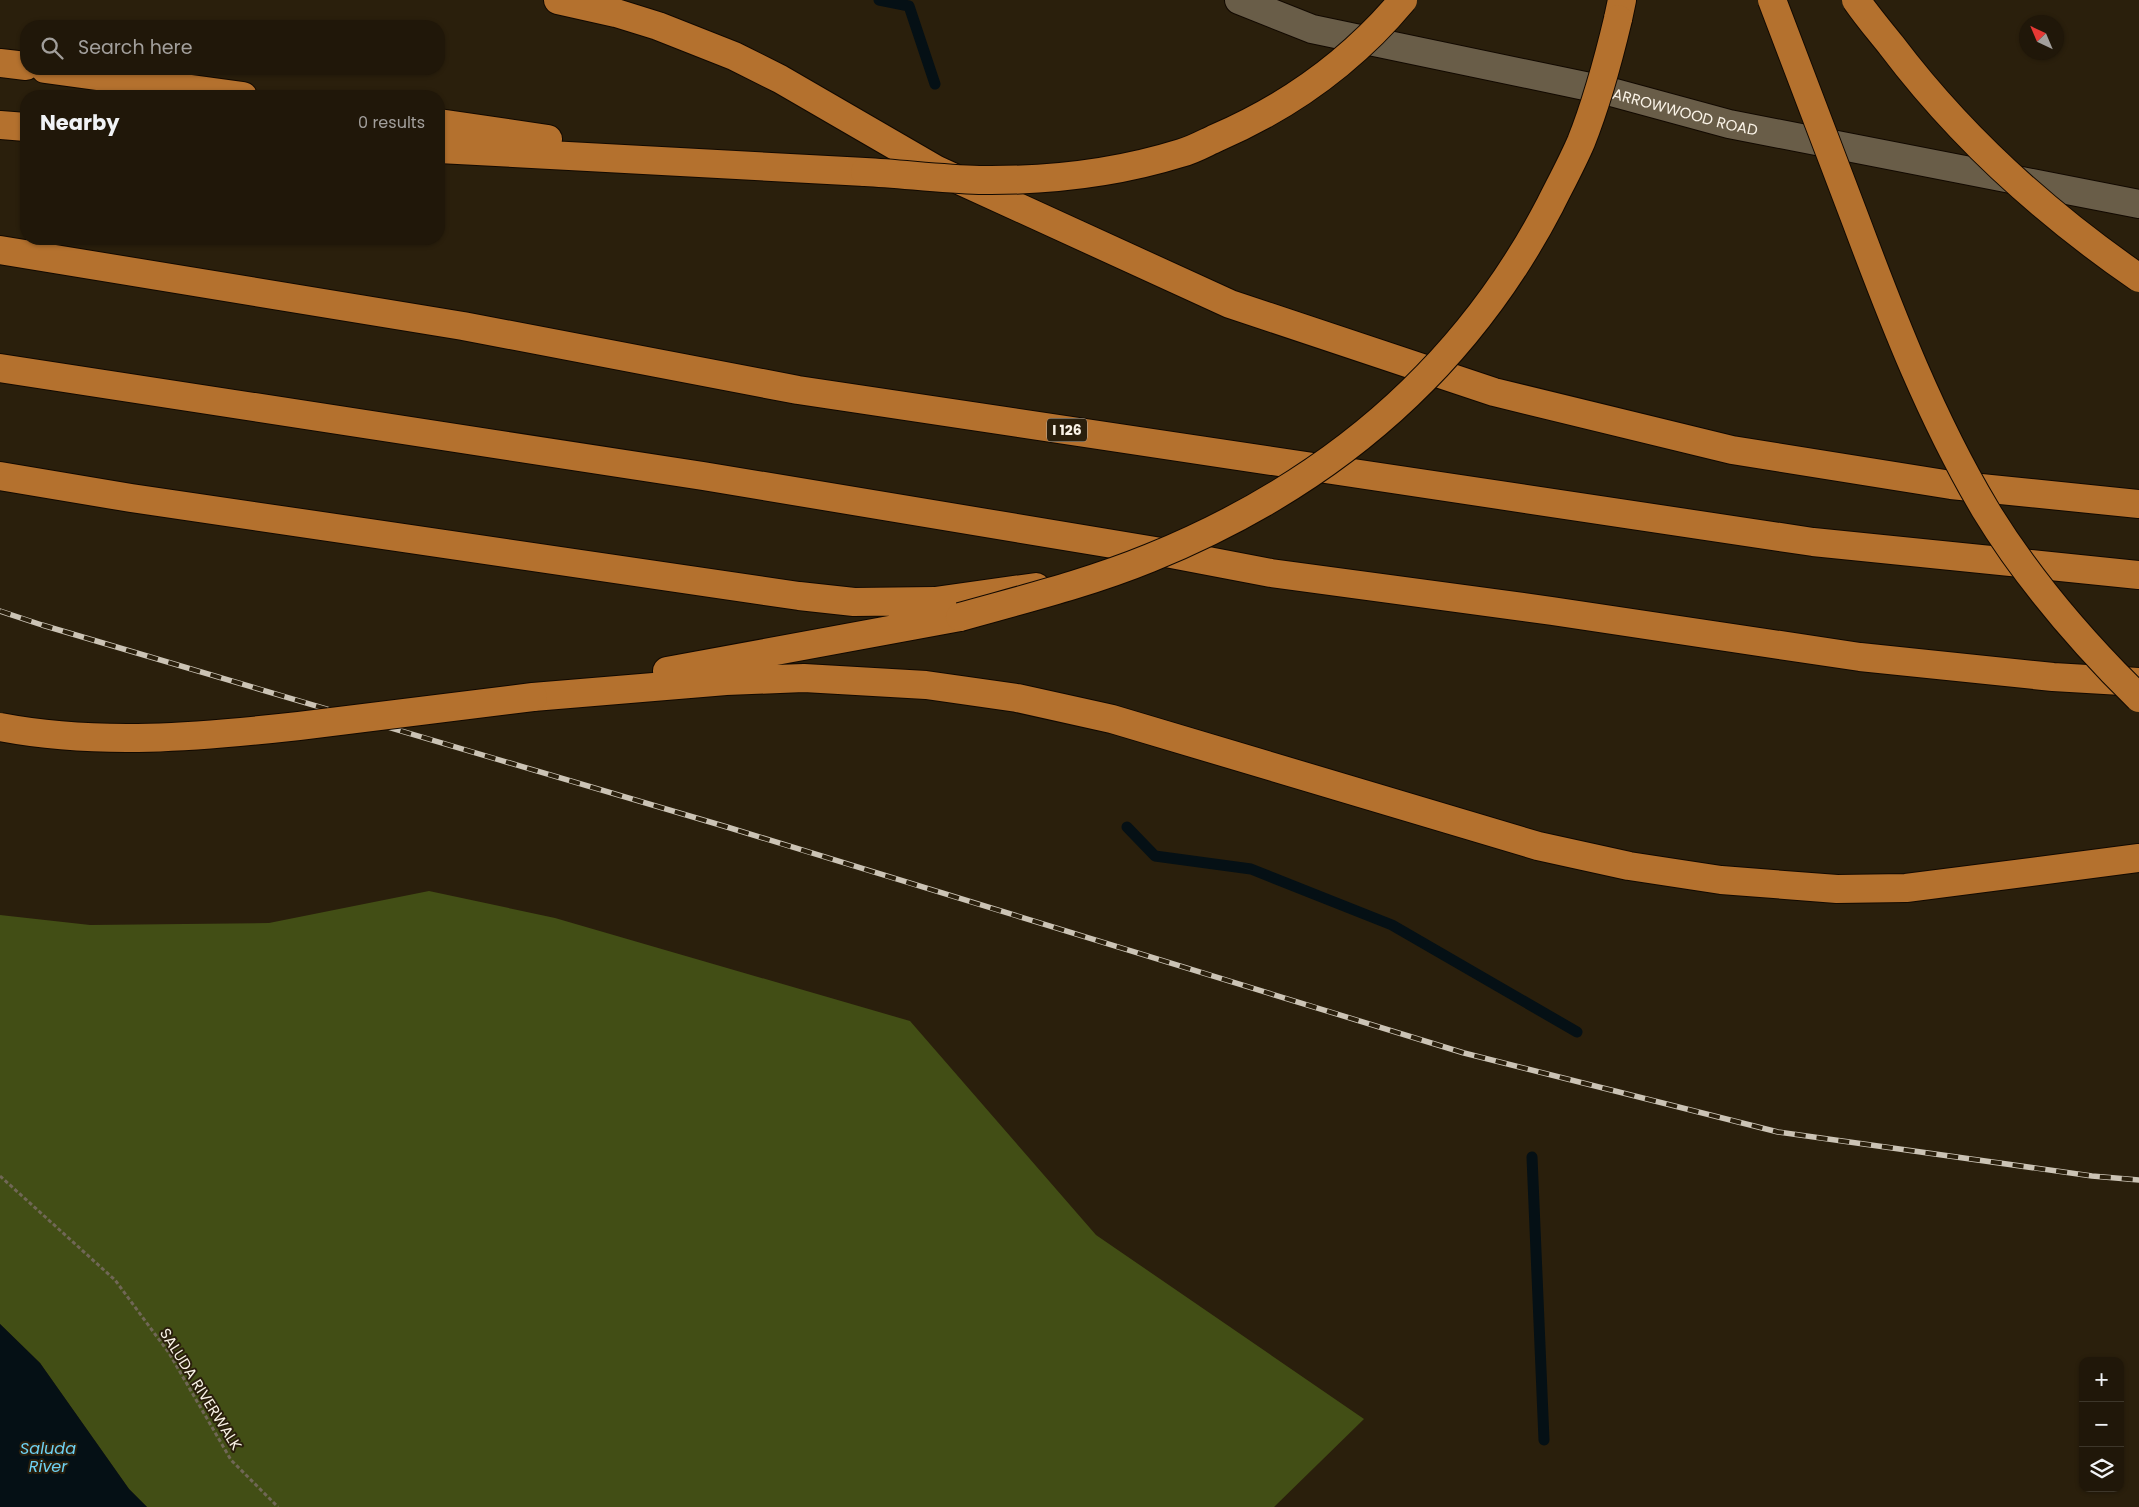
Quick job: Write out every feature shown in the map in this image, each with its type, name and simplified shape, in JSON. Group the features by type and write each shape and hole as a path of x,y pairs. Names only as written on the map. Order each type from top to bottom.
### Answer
{"highway":[{"path":"558,0 616,13 658,26 734,56 780,79 936,170 1230,304 1494,392 1732,450 1951,485 2139,504"},
{"path":"445,149 979,180 1052,177 1117,169 1182,153 1246,126 1305,90 1352,54 1404,0"},
{"path":"1772,0 1900,338 1956,458 2017,558 2104,663 2139,698"},
{"path":"1856,0 1936,101 1971,136 2045,206 2102,252 2139,278"},
{"path":"0,727 35,734 94,738 174,737 319,724 724,671 960,617 1087,580 1149,558 1198,537 1302,481 1381,420 1444,360 1486,308 1526,251 1581,143 1604,77 1620,10"},
{"path":"0,62 20,65"},
{"path":"89,75 199,90"},
{"path":"445,124 740,165"},
{"path":"0,125 20,126"},
{"name":"I 126","path":"0,250 463,326 828,395 1813,542 2139,575"},
{"path":"0,368 703,476 1161,552 1271,573 1552,611 1860,657 2053,677 2139,682"},
{"path":"0,476 141,499 799,596 854,602 935,601 1087,580"},
{"path":"724,671 926,685 1059,706 1112,719 1538,846 1629,866 1721,880 1837,889 1906,888 2139,858"}],"street":[{"name":"ARROWWOOD ROAD","path":"1238,0 1312,29 1604,90 1729,124 2139,204"}],"path":[{"name":"SALUDA RIVERWALK","path":"0,1176 115,1280 169,1354 231,1460 278,1507"}],"green space":[{"path":"429,891 555,918 910,1021 1096,1235 1364,1419 1274,1507 147,1507 129,1489 40,1363 0,1324 0,915 90,925 269,923"}],"water":[{"name":"Saluda River","path":"0,1324 40,1363 129,1489 147,1507 0,1507"}],"waterway":[{"path":"879,0 909,6 935,84"},
{"path":"1127,827 1155,856 1251,869 1392,925 1577,1032"},
{"path":"1532,1157 1544,1440"}],"railway":[{"path":"0,611 727,827 1464,1053 1778,1132 2092,1176 2139,1180"}]}
